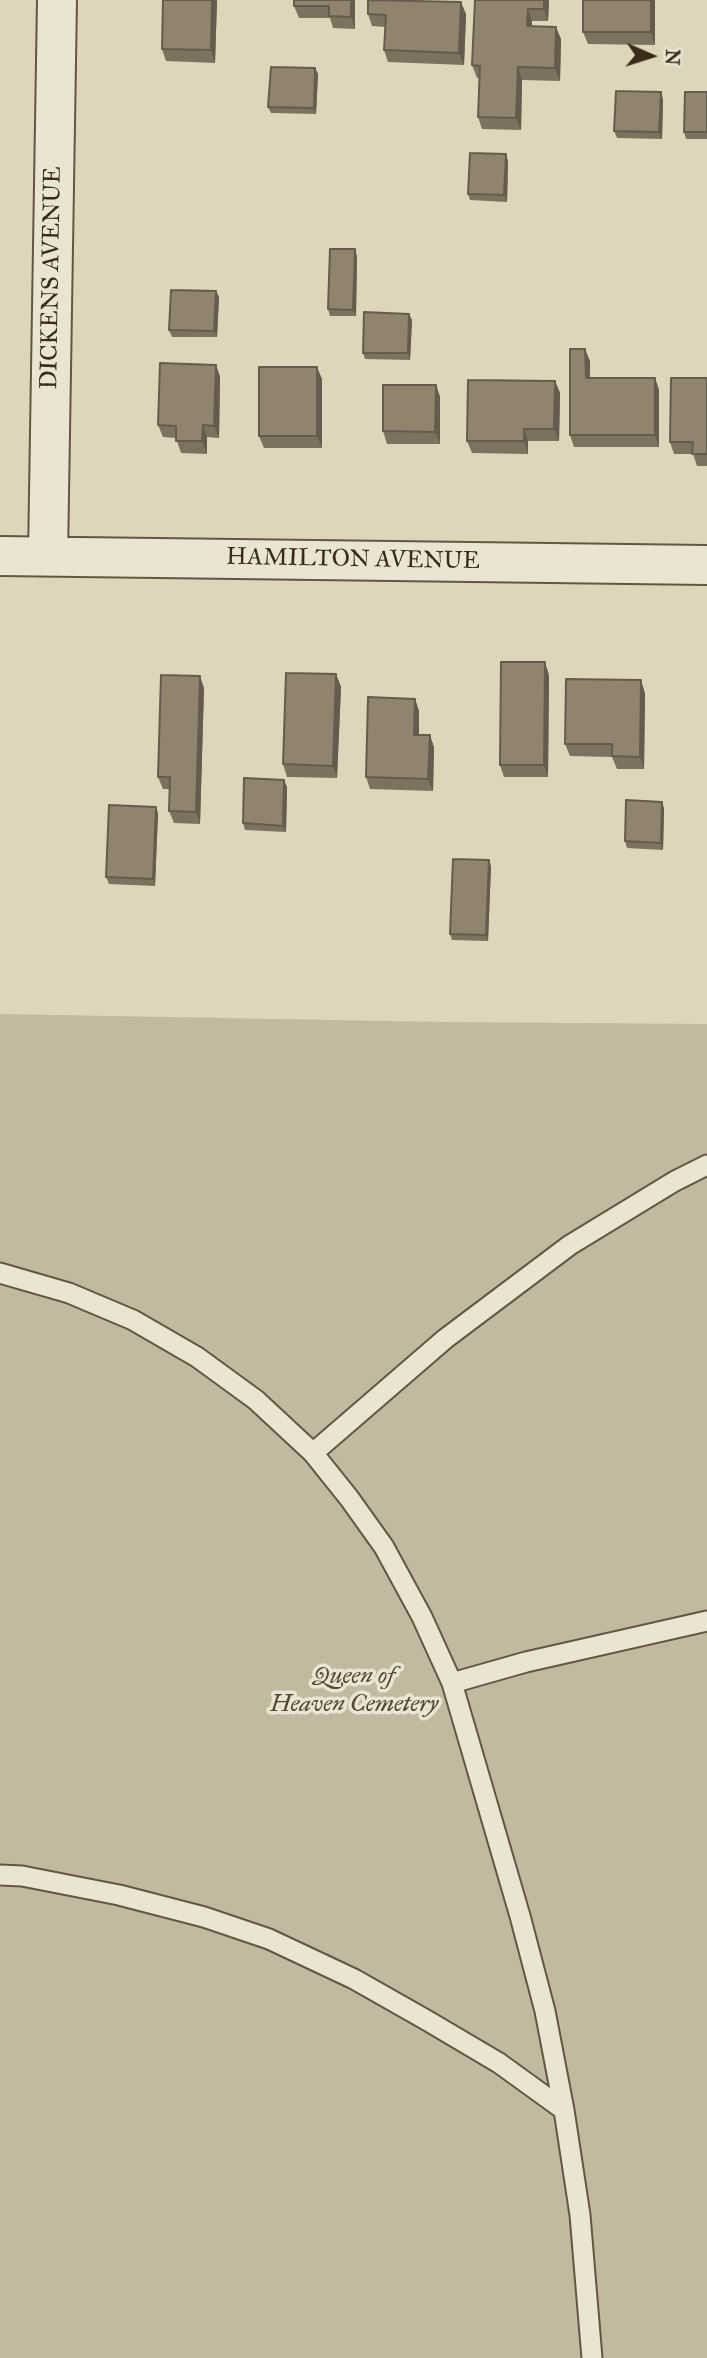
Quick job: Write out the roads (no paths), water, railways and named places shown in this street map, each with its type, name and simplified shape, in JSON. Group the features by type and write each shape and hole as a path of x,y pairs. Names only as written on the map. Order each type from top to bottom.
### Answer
{"street":[{"name":"DICKENS AVENUE","path":"48,556 57,0"},
{"name":"HAMILTON AVENUE","path":"0,556 707,565"}],"lane":[{"path":"313,1453 445,1339 570,1245 652,1194 707,1165"},
{"path":"0,1273 69,1293 143,1326 197,1357 256,1401 313,1453 384,1547 422,1617 452,1683 545,2011 580,2215 592,2358"},
{"path":"452,1683 526,1662 707,1621"},
{"path":"0,1874 119,1895 204,1917 269,1939 354,1979 418,2015 499,2063 564,2110"}],"park label":[{"name":"Queen of Heaven Cemetery","path":"354,1691"}]}
